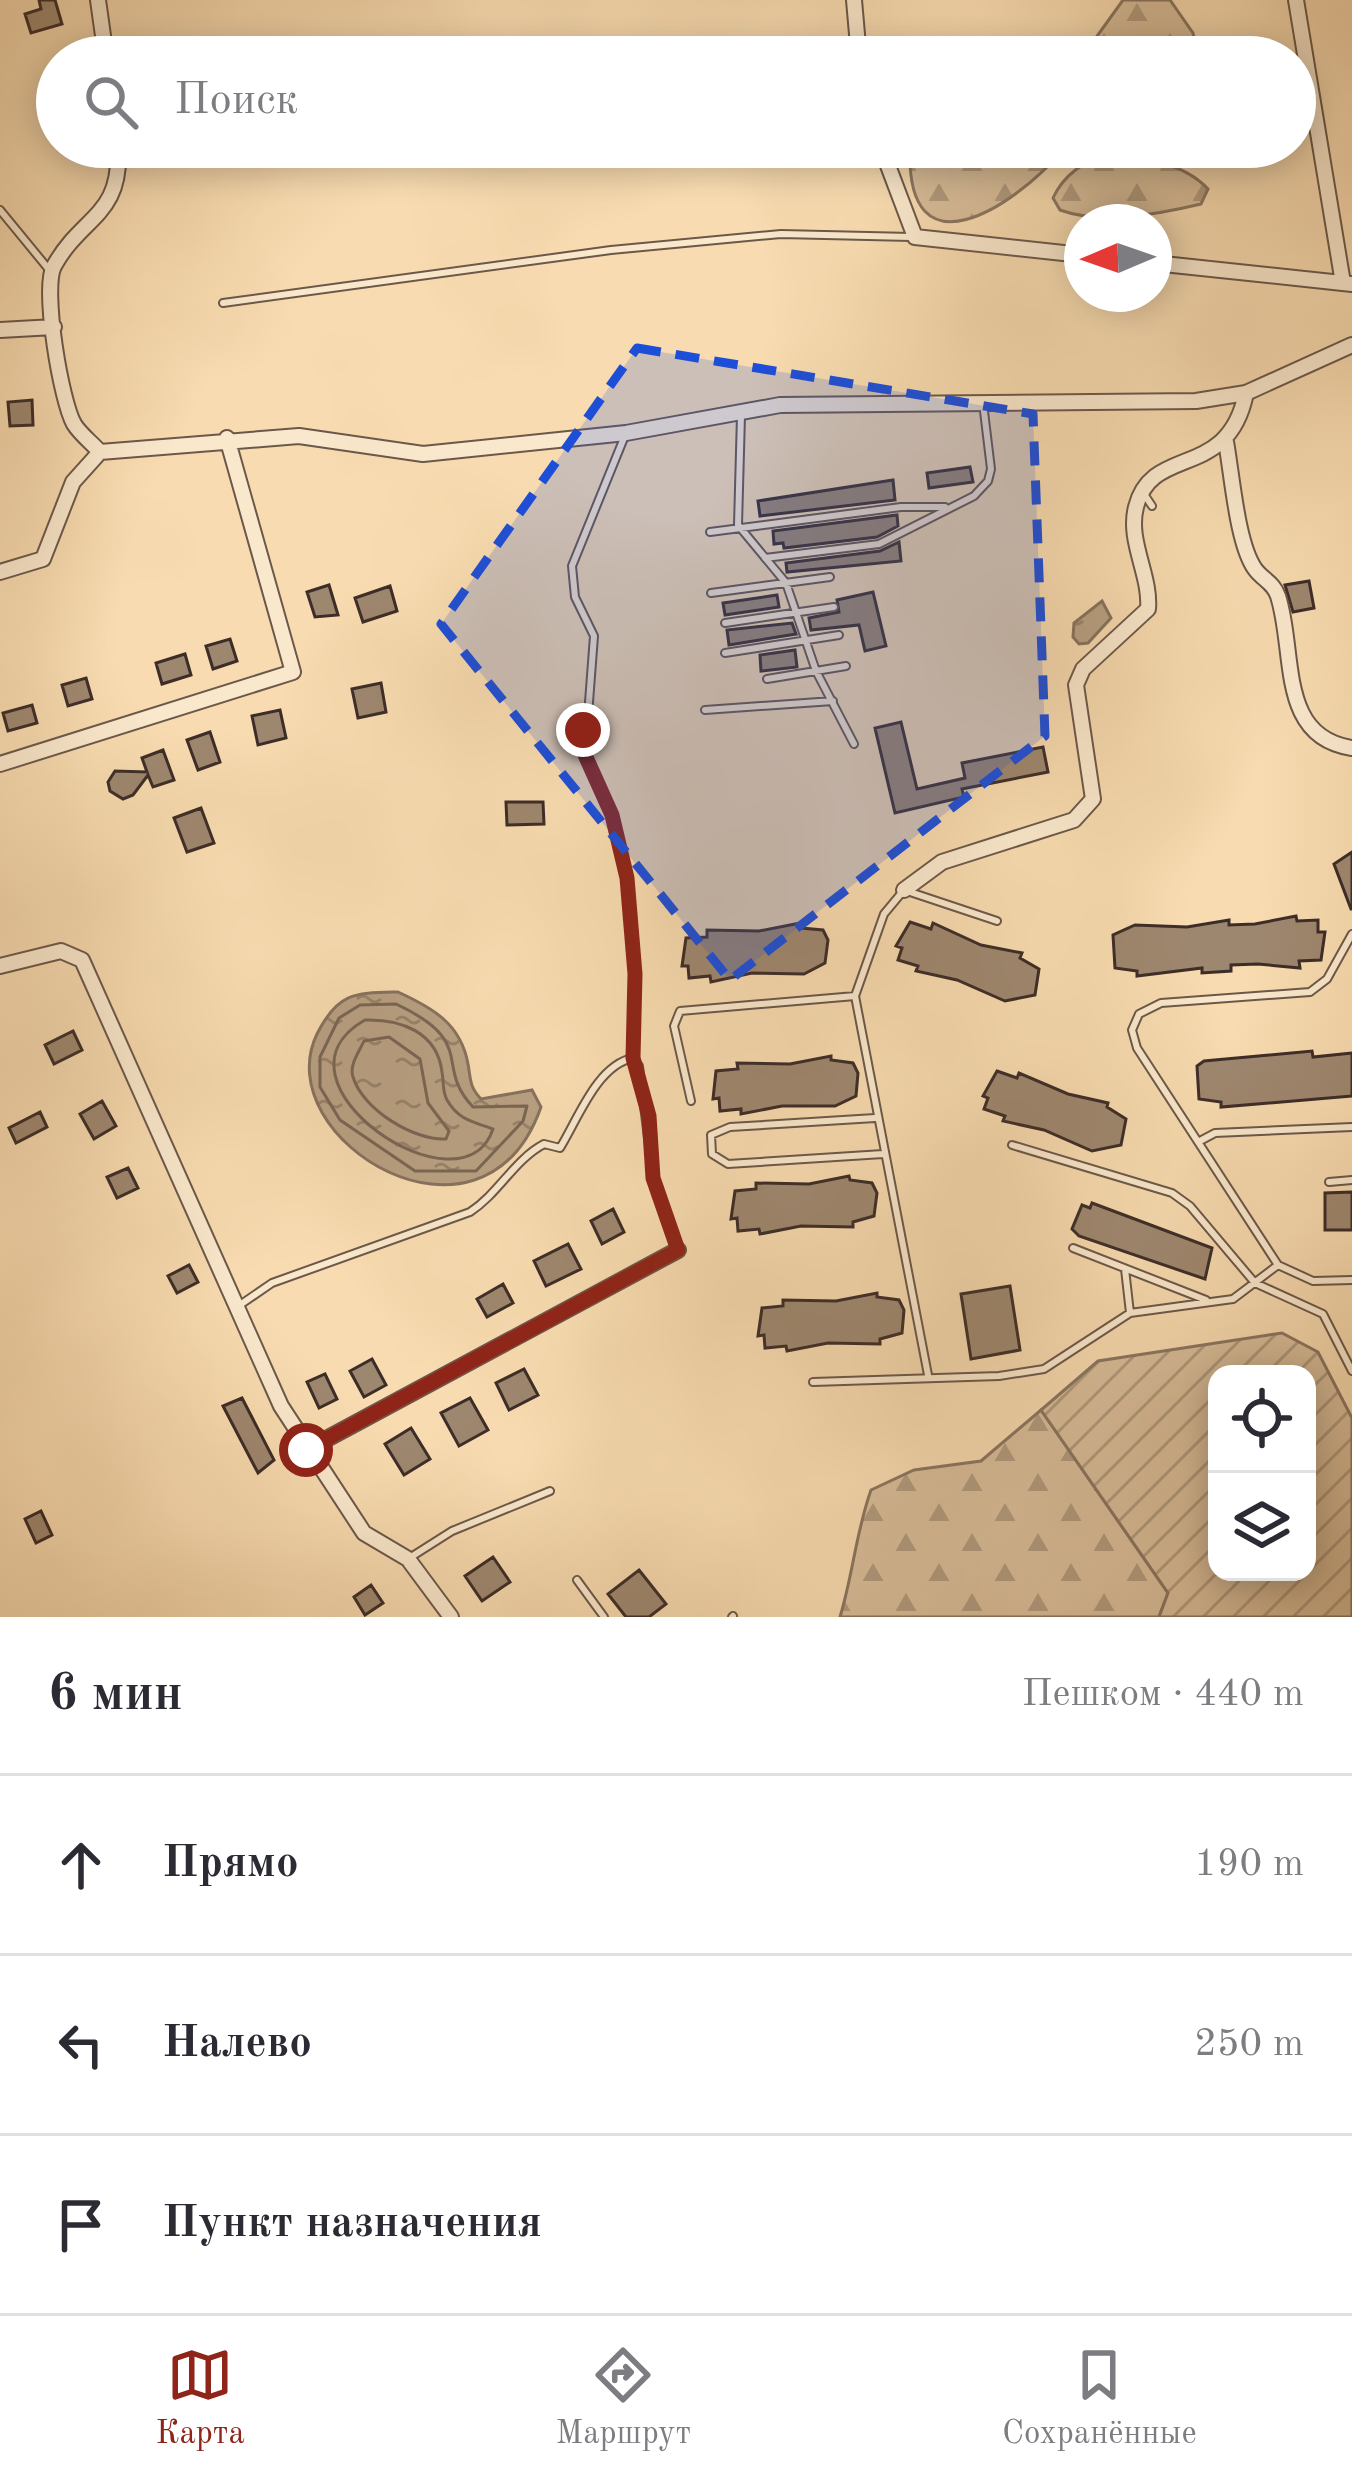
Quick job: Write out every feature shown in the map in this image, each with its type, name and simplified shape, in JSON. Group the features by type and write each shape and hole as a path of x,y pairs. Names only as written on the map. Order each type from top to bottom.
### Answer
{"street":[{"path":"98,0 103,36"},
{"path":"854,0 857,36"},
{"path":"1296,0 1302,36"},
{"path":"1172,264 1347,283 1316,111"},
{"path":"100,452 73,422 54,327 51,272 114,196 116,168"},
{"path":"889,168 915,237 1064,253"},
{"path":"0,330 54,327"},
{"path":"0,572 44,559 73,482 100,452 227,438 299,436 423,454 626,433 741,409 1196,401 1246,393 1352,345"},
{"path":"904,890 942,862 1074,820 1094,800 1076,685 1083,669 1148,609 1134,522 1142,491 1157,474 1226,442 1241,419 1246,393"},
{"path":"0,764 293,672 227,438"},
{"path":"1226,442 1243,534 1254,568 1271,581 1278,597 1296,700 1305,723 1318,739 1352,748"},
{"path":"0,966 61,951 82,960 235,1309 306,1450 364,1533 408,1558 451,1617"},
{"path":"306,1450 678,1250"}],"lane":[{"path":"0,210 51,272"},
{"path":"223,303 717,240 781,234 915,237"},
{"path":"765,558 878,544 974,496 988,482 983,402"},
{"path":"741,409 738,525 786,583 800,612 816,671 854,744"},
{"path":"626,433 572,566 574,597 594,637 585,755 612,815 627,878 635,974 633,1058 649,1116 653,1178 678,1250"},
{"path":"1142,491 1152,506"},
{"path":"710,532 902,507 950,508"},
{"path":"711,593 830,577"},
{"path":"725,623 834,608"},
{"path":"725,653 839,634"},
{"path":"767,679 846,666"},
{"path":"705,710 833,701"},
{"path":"928,1375 855,996 884,914 904,890 997,921"},
{"path":"1352,934 1327,979 1310,992 1161,1003 1139,1014 1132,1030 1137,1048 1278,1265 1313,1281 1352,1280"},
{"path":"691,1101 674,1026 680,1011 855,996"},
{"path":"235,1309 272,1283 470,1213 528,1152 544,1144 560,1148 608,1070 633,1058"},
{"path":"875,1118 730,1127 711,1135 712,1154 728,1165 883,1154"},
{"path":"1198,1142 1216,1133 1352,1126"},
{"path":"1012,1145 1172,1192 1190,1206 1255,1283 1323,1314 1352,1371"},
{"path":"1329,1182 1352,1180"},
{"path":"1073,1248 1210,1302"},
{"path":"813,1382 999,1376 1044,1369 1130,1313 1233,1299 1278,1265"},
{"path":"1125,1268 1130,1313"},
{"path":"408,1558 452,1531 550,1491"},
{"path":"577,1580 604,1617"}],"highlighted area":[{"path":"637,348 1033,414 1045,736 730,980 441,624"}],"green space":[{"path":"1123,0 1170,0 1194,36 1097,36"},
{"path":"912,168 1045,168 1017,193 966,219 943,221 925,211 913,187"},
{"path":"1079,168 1177,168 1208,189 1201,204 1172,210 1172,204 1064,204 1064,211 1053,198"},
{"path":"1282,1333 1318,1352 1352,1418 1352,1617 1159,1617 1168,1593 1041,1410 1098,1361"},
{"path":"1041,1410 1168,1593 1159,1617 840,1617 871,1490 914,1470 981,1461"}],"water":[{"path":"1102,601 1111,618 1088,643 1079,644 1073,637 1074,623"},
{"path":"398,992 434,1011 452,1028 481,1099 532,1090 541,1107 513,1156 474,1180 431,1184 388,1172 350,1147 322,1113 310,1074 317,1034 325,1020 349,998"}],"building":[{"path":"39,0 55,0 62,24 31,33 25,14 41,9"},
{"path":"32,400 33,425 10,426 8,402"},
{"path":"970,467 973,482 929,488 927,473"},
{"path":"893,480 895,500 760,516 758,501"},
{"path":"897,515 898,526 877,537 784,548 783,543 774,544 773,531"},
{"path":"899,542 901,561 787,572 786,563 880,551"},
{"path":"1309,581 1314,608 1293,612 1285,585"},
{"path":"329,585 338,615 315,617 307,592"},
{"path":"390,586 397,611 363,622 355,598"},
{"path":"873,592 886,646 865,651 859,625 811,630 809,618 839,612 837,600"},
{"path":"777,595 779,607 725,615 723,603"},
{"path":"792,623 796,634 729,645 727,630"},
{"path":"230,639 237,661 213,669 206,646"},
{"path":"795,650 797,667 761,671 760,655"},
{"path":"185,654 191,675 162,684 156,663"},
{"path":"86,678 92,699 68,706 62,685"},
{"path":"381,683 386,712 358,718 352,689"},
{"path":"32,705 37,723 8,731 3,713"},
{"path":"280,710 286,738 258,745 252,716"},
{"path":"901,722 917,789 965,778 962,763 1043,747 1048,772 962,789 964,797 895,813 875,728"},
{"path":"210,732 220,762 198,770 187,740"},
{"path":"163,750 174,780 153,787 148,775 133,795 123,799 110,791 108,782 115,771 147,772 142,758"},
{"path":"506,802 543,802 544,824 507,825"},
{"path":"201,808 214,843 187,852 174,818"},
{"path":"1352,852 1352,909 1351,909 1334,864"},
{"path":"1296,916 1297,921 1318,920 1318,932 1325,932 1321,960 1299,961 1300,968 1231,965 1231,971 1202,973 1202,968 1137,976 1137,971 1115,968 1113,935 1135,925 1187,927 1229,920 1229,925 1255,924"},
{"path":"910,922 931,929 933,923 981,945 1022,953 1020,958 1039,969 1035,995 1005,1001 957,980 916,971 918,966 898,960 902,948 896,946"},
{"path":"800,923 801,928 823,930 828,940 825,963 804,974 752,973 711,982 710,976 689,978 688,966 682,966 686,938 707,937 707,930 759,931"},
{"path":"73,1031 82,1050 54,1064 45,1045"},
{"path":"1312,1051 1313,1057 1352,1053 1352,1096 1221,1107 1221,1102 1199,1099 1197,1066 1204,1061"},
{"path":"831,1056 831,1060 853,1063 858,1073 856,1096 835,1106 782,1106 741,1114 741,1109 720,1111 719,1098 713,1099 716,1071 738,1069 737,1063 790,1064"},
{"path":"997,1071 1017,1078 1019,1073 1068,1094 1108,1103 1107,1107 1126,1119 1121,1145 1092,1151 1044,1130 1003,1121 1005,1116 984,1109 988,1098 983,1096"},
{"path":"102,1101 116,1126 94,1139 80,1114"},
{"path":"40,1112 47,1127 16,1143 9,1128"},
{"path":"128,1168 138,1188 117,1198 107,1177"},
{"path":"849,1176 872,1183 877,1193 874,1216 853,1222 853,1227 801,1226 760,1234 759,1229 738,1231 737,1218 731,1219 735,1191 756,1189 756,1183 809,1184"},
{"path":"1352,1192 1352,1230 1325,1230 1325,1193"},
{"path":"1092,1203 1212,1248 1205,1279 1079,1236 1072,1229 1082,1205 1090,1208"},
{"path":"613,1209 624,1232 602,1244 591,1221"},
{"path":"568,1244 581,1269 546,1286 534,1261"},
{"path":"189,1265 198,1282 177,1293 168,1276"},
{"path":"503,1284 513,1303 487,1317 477,1299"},
{"path":"1010,1286 1020,1350 971,1359 961,1294"},
{"path":"877,1293 877,1297 899,1300 904,1310 902,1333 880,1339 880,1344 828,1343 787,1351 786,1346 765,1348 764,1335 758,1336 762,1308 783,1306 783,1300 836,1301"},
{"path":"372,1359 386,1385 364,1397 350,1371"},
{"path":"524,1369 538,1395 509,1410 496,1383"},
{"path":"325,1374 337,1399 319,1408 307,1382"},
{"path":"242,1398 274,1460 258,1473 223,1406"},
{"path":"470,1398 488,1430 459,1446 441,1413"},
{"path":"411,1428 430,1459 404,1475 385,1444"},
{"path":"41,1511 52,1535 36,1543 25,1519"},
{"path":"493,1557 510,1582 482,1601 465,1576"},
{"path":"639,1570 666,1604 649,1617 626,1617 608,1594"},
{"path":"371,1585 383,1603 365,1615 354,1597"}],"route":[{"path":"306,1450 678,1250 653,1178 649,1116 639,1066 633,1058 635,974 627,878 612,815 585,755 583,730"}]}
